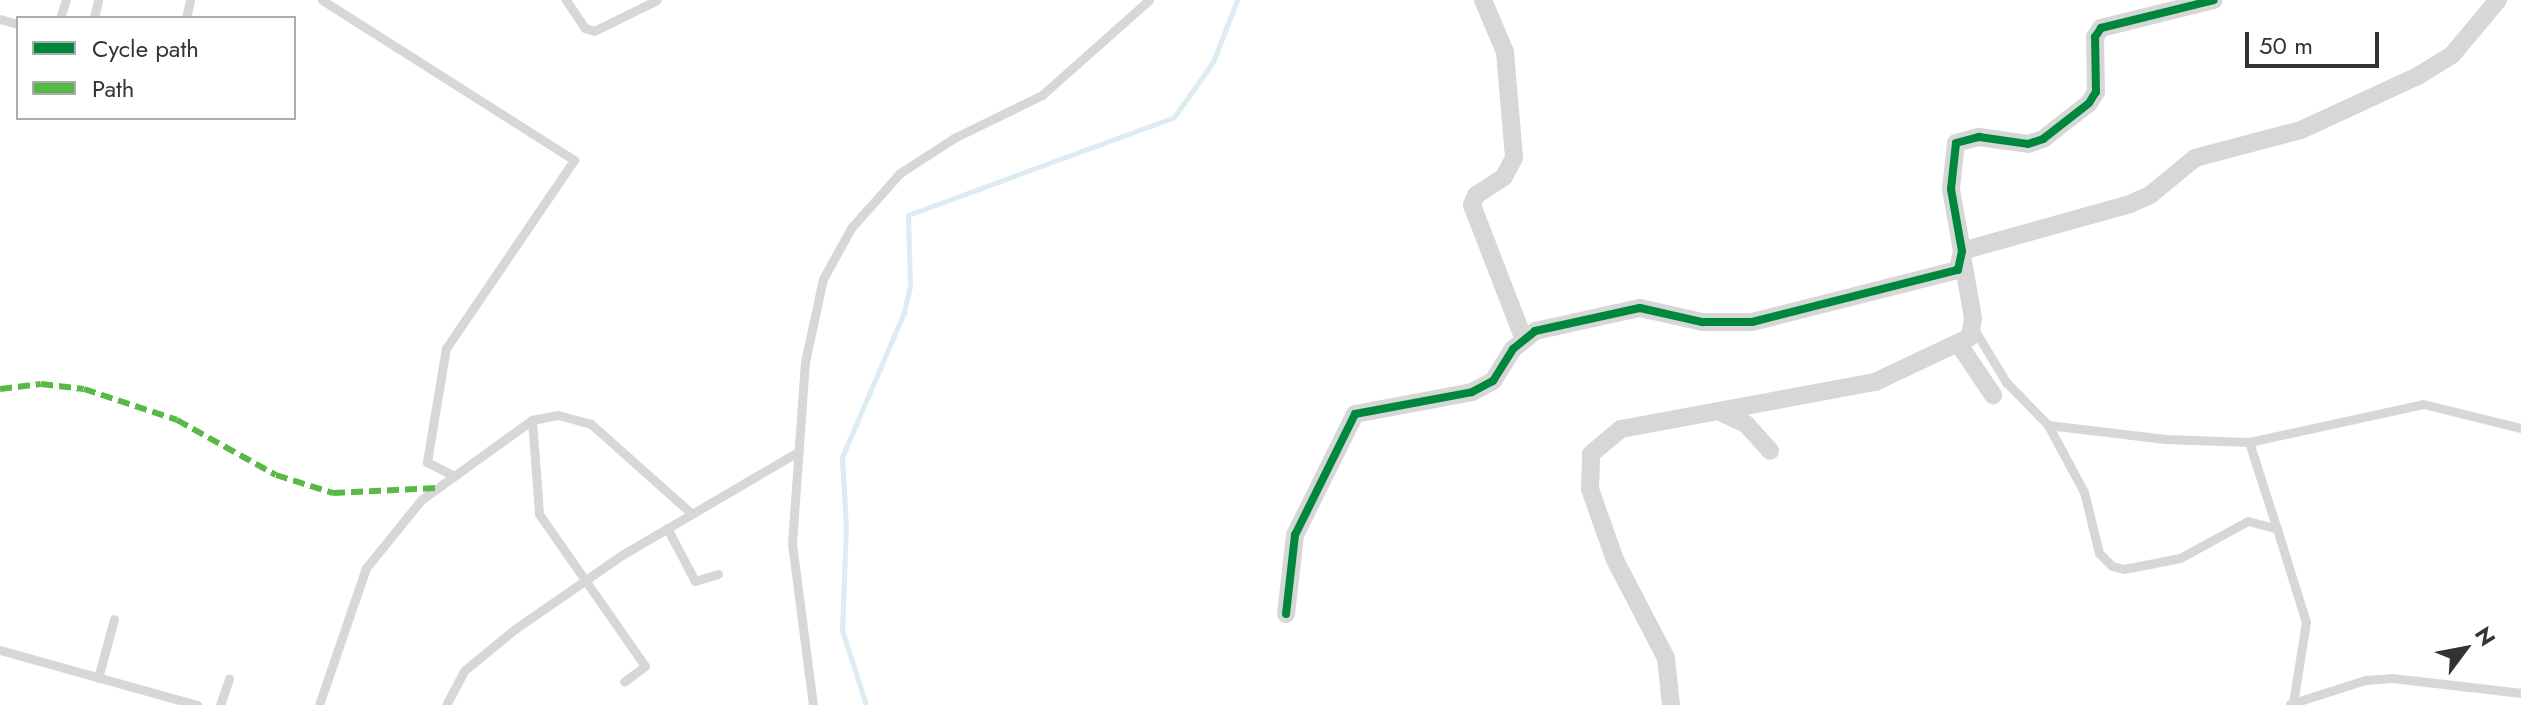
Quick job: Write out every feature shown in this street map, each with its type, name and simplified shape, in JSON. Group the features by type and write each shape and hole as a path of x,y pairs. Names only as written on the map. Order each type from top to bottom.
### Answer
{"street":[{"path":"1483,0 1505,52 1514,158 1504,177 1476,195 1472,205 1523,337"},
{"path":"1671,705 1666,658 1615,560 1590,489 1591,454 1621,429 1875,382 1958,343 1974,329 1951,189 1956,143 1979,137 2028,144 2043,139 2096,92 2095,37 2101,28 2214,0"},
{"path":"1286,614 1295,535 1355,414 1472,392 1504,371 1523,337 1640,308 1702,322 1752,322 1951,273 1962,256 2130,204 2150,195 2195,158 2301,130 2418,76 2452,55 2498,0"},
{"path":"1958,343 1993,395"},
{"path":"1718,411 1746,424 1770,451"}],"lane":[{"path":"322,0 574,160 446,348 427,462 453,475"},
{"path":"566,0 585,28 594,31 657,0"},
{"path":"813,705 792,543 805,362 817,301 851,228 900,173 954,138 1042,95 1149,0"},
{"path":"1974,329 2006,382 2048,425 2084,492 2099,553 2112,566 2124,569 2180,558 2248,521 2277,529"},
{"path":"2048,425 2165,439 2249,442 2423,404 2521,428"},
{"path":"319,705 366,568 421,500 532,420 558,415 591,424 691,513"},
{"path":"532,420 539,514 588,579 645,666 624,682"},
{"path":"2249,442 2306,622 2291,704 2365,680 2392,678 2521,693"},
{"path":"446,705 456,682 483,653 667,528 799,451"},
{"path":"667,528 695,581 718,574"},
{"path":"98,678 114,619"},
{"path":"0,650 197,705"},
{"path":"220,705 229,679"}],"waterway":[{"path":"866,705 842,630 846,527 842,457 904,312 910,287 908,215 1174,117 1213,62 1237,0"}],"marked path":[{"path":"0,389 41,384 84,389 177,420 276,475 333,493 437,488"}],"cycle path":[{"path":"1286,614 1295,535 1355,414 1472,392 1493,381 1513,349 1535,331 1640,308 1702,322 1752,322 1958,270 1962,251 1951,189 1956,143 1979,137 2028,144 2043,139 2089,103 2096,92 2095,37 2101,28 2214,0"}]}
